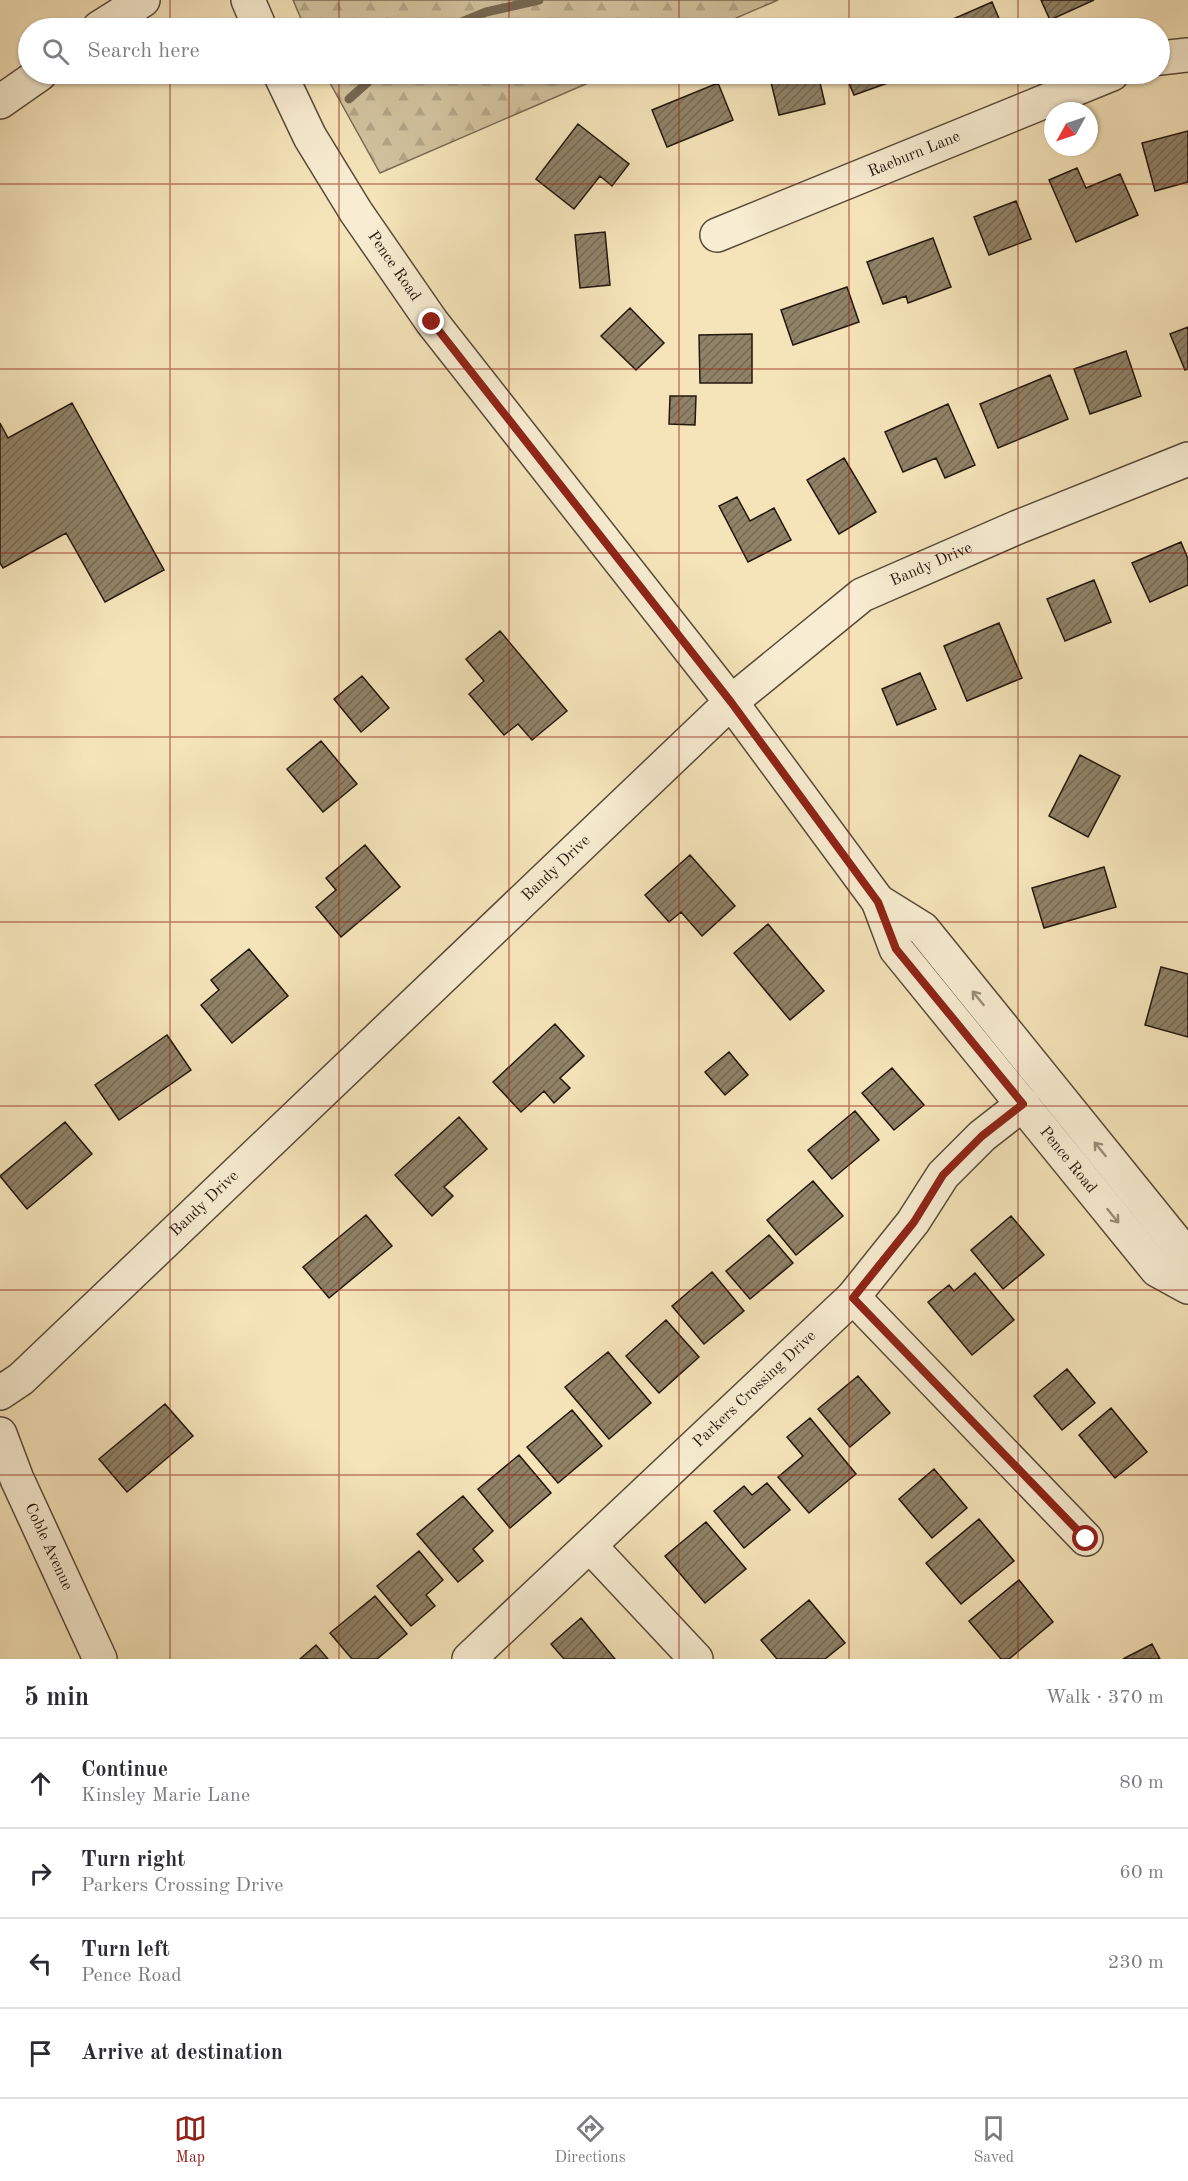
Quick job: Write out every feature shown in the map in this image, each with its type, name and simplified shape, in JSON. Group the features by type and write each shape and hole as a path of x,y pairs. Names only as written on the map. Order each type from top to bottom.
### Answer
{"street":[{"path":"115,18 143,0"},
{"path":"248,0 256,18"},
{"path":"1170,57 1188,55"},
{"path":"0,102 26,84"},
{"name":"Pence Road","path":"285,84 310,137 356,212 432,322 731,702 878,902 896,949 1157,1270 1188,1287"},
{"name":"Raeburn Lane","path":"717,236 1088,84"},
{"name":"Bandy Drive","path":"0,1393 21,1380 731,702 862,595 882,584 1188,459"},
{"name":"Pence Road","path":"878,902 922,929 1185,1253 1188,1261"},
{"name":"Parkers Crossing Drive","path":"469,1659 591,1547 853,1298 914,1222 943,1175 982,1136 1023,1104"},
{"path":"853,1298 1086,1539"},
{"name":"Coble Avenue","path":"0,1434 18,1479 100,1659"},
{"path":"591,1547 696,1659"}],"green space":[{"path":"293,0 778,0 736,18 301,18"},
{"path":"331,84 586,84 380,173"}],"building":[{"path":"1041,0 1094,0 1054,18 1049,18"},
{"path":"992,2 999,18 955,18"},
{"path":"718,84 733,120 667,147 652,110"},
{"path":"771,84 820,84 825,104 779,115"},
{"path":"849,84 885,84 854,95"},
{"path":"578,124 629,164 612,186 600,176 574,209 536,179"},
{"path":"1188,131 1188,182 1155,191 1142,143"},
{"path":"1077,168 1086,188 1120,174 1138,215 1076,242 1049,180"},
{"path":"1016,201 1031,239 989,255 974,217"},
{"path":"605,232 610,285 580,288 575,235"},
{"path":"933,238 951,287 908,303 906,296 883,304 867,262"},
{"path":"847,287 859,322 793,345 781,310"},
{"path":"630,308 664,343 636,370 601,336"},
{"path":"1188,327 1188,369 1185,370 1170,334"},
{"path":"752,334 752,383 700,383 699,335"},
{"path":"1126,351 1141,396 1090,414 1074,369"},
{"path":"1050,375 1068,419 998,448 980,404"},
{"path":"670,396 696,396 695,425 669,424"},
{"path":"72,403 164,570 105,602 66,533 3,568 0,563 0,423 8,438"},
{"path":"948,404 975,465 945,478 936,458 903,472 885,432"},
{"path":"844,458 876,512 839,534 807,480"},
{"path":"737,497 750,521 774,508 791,540 748,562 719,506"},
{"path":"1181,542 1188,559 1188,585 1150,602 1132,563"},
{"path":"1094,580 1111,622 1065,641 1047,599"},
{"path":"999,623 1022,678 967,701 944,646"},
{"path":"500,631 567,711 532,740 518,724 504,735 469,694 484,681 466,659"},
{"path":"920,673 936,709 897,725 882,689"},
{"path":"362,676 389,708 361,732 334,699"},
{"path":"321,741 357,784 323,812 287,769"},
{"path":"1080,755 1120,776 1088,837 1049,816"},
{"path":"365,845 400,887 341,937 316,907 336,890 326,878"},
{"path":"690,855 735,906 702,936 681,912 669,922 645,895"},
{"path":"1104,867 1116,907 1044,928 1032,888"},
{"path":"768,924 824,991 790,1020 734,953"},
{"path":"249,949 288,996 232,1043 201,1005 219,990 211,980"},
{"path":"1161,967 1188,974 1188,1037 1145,1025"},
{"path":"555,1024 584,1056 560,1078 570,1088 554,1103 544,1091 521,1112 493,1082"},
{"path":"167,1035 191,1070 119,1120 95,1085"},
{"path":"729,1052 748,1075 725,1095 705,1072"},
{"path":"892,1068 924,1105 894,1130 862,1093"},
{"path":"855,1111 879,1140 832,1179 808,1150"},
{"path":"459,1117 487,1149 444,1187 453,1196 432,1216 395,1175"},
{"path":"65,1122 92,1154 27,1209 0,1176"},
{"path":"813,1181 843,1216 796,1255 767,1220"},
{"path":"366,1215 392,1246 329,1298 303,1267"},
{"path":"1011,1216 1044,1255 1003,1289 971,1250"},
{"path":"769,1235 793,1263 750,1299 726,1271"},
{"path":"712,1272 744,1311 704,1344 672,1306"},
{"path":"975,1273 1014,1320 972,1355 928,1302 949,1285 954,1291"},
{"path":"666,1320 699,1357 659,1393 626,1356"},
{"path":"608,1352 651,1403 609,1439 565,1387"},
{"path":"1067,1369 1095,1403 1062,1430 1034,1396"},
{"path":"858,1376 890,1413 850,1447 818,1409"},
{"path":"165,1404 193,1436 127,1492 99,1459"},
{"path":"1111,1408 1147,1452 1115,1478 1079,1435"},
{"path":"572,1410 602,1446 558,1483 527,1447"},
{"path":"810,1418 856,1474 809,1513 778,1477 803,1456 787,1437"},
{"path":"519,1455 551,1493 510,1528 478,1489"},
{"path":"934,1469 967,1508 932,1538 899,1499"},
{"path":"767,1483 790,1510 744,1548 714,1511 744,1486 752,1495"},
{"path":"463,1496 493,1531 473,1549 483,1561 458,1582 417,1534"},
{"path":"979,1519 1014,1561 961,1604 926,1563"},
{"path":"706,1522 746,1569 705,1603 665,1556"},
{"path":"419,1551 443,1580 426,1595 435,1606 411,1626 377,1586"},
{"path":"1019,1580 1053,1622 1009,1659 1001,1659 969,1621"},
{"path":"375,1596 407,1634 377,1659 352,1659 330,1633"},
{"path":"809,1600 845,1643 825,1659 777,1659 761,1640"},
{"path":"581,1618 615,1659 564,1659 551,1644"},
{"path":"1152,1644 1160,1659 1123,1659"},
{"path":"316,1645 328,1659 300,1659"}],"waterway":[{"path":"471,18 486,12 539,0"},
{"path":"349,99 366,84"}],"route":[{"path":"432,322 475,380 731,702 878,902 896,949 1023,1104 982,1136 943,1175 914,1222 853,1298 1086,1539"}]}
